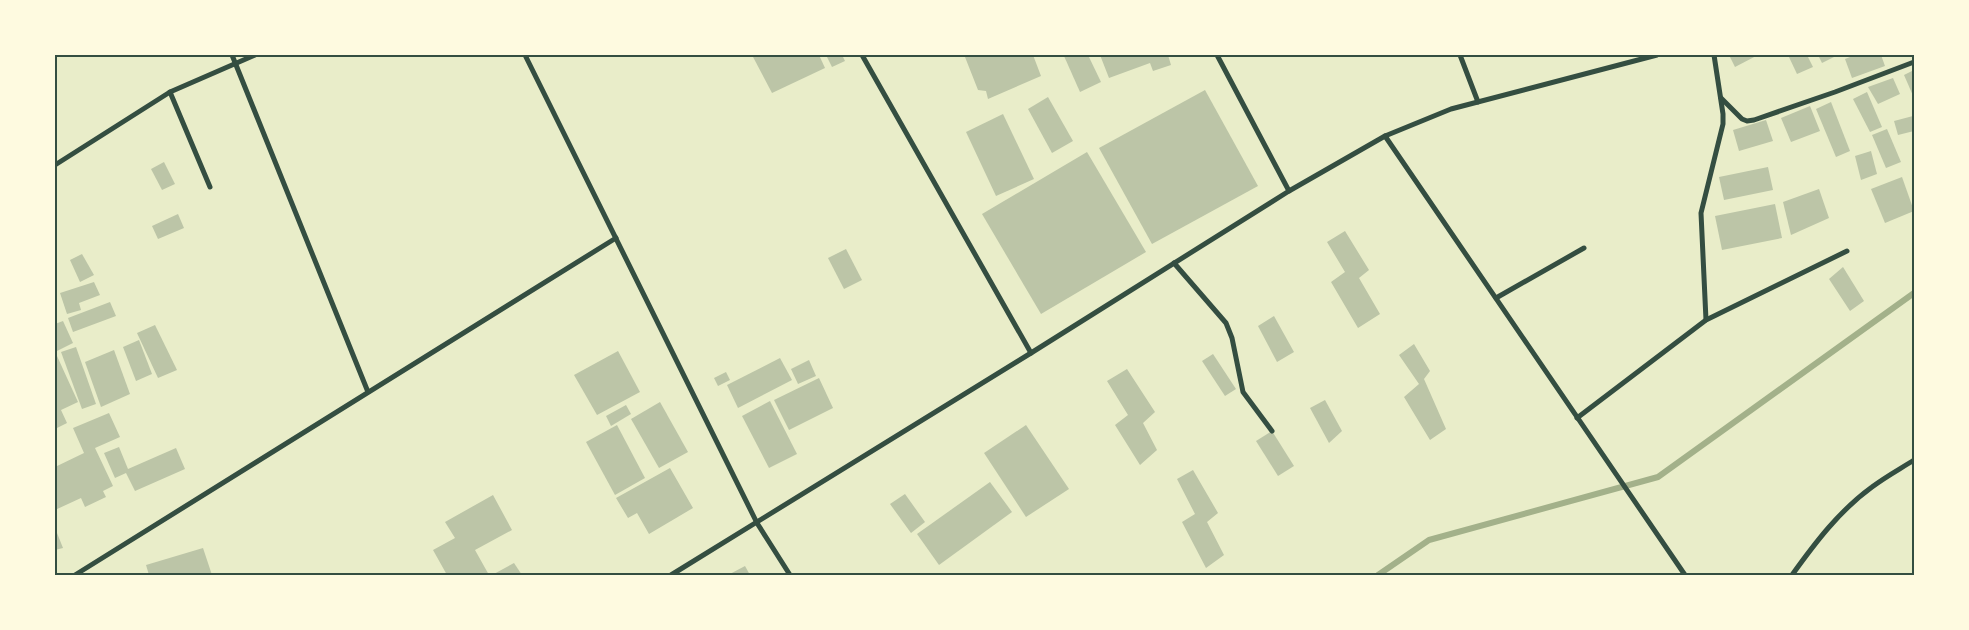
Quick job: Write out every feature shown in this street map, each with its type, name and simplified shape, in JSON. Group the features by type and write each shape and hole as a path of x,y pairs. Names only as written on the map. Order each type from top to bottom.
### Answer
{"street":[{"path":"232,55 368,392"},
{"path":"55,166 170,92 255,55"},
{"path":"525,55 757,523 790,575"},
{"path":"862,55 1031,353"},
{"path":"1217,55 1289,190"},
{"path":"1460,55 1478,102"},
{"path":"671,575 1031,353 1289,190 1385,136 1451,109 1657,55"},
{"path":"1706,320 1701,213 1723,124 1714,55"},
{"path":"1720,98 1742,119 1747,121 1754,120 1914,62"},
{"path":"170,92 210,187"},
{"path":"1385,136 1685,575"},
{"path":"75,575 616,238"},
{"path":"1496,298 1584,248"},
{"path":"1578,418 1706,320 1847,251"},
{"path":"1174,263 1226,323 1232,338 1243,392 1272,430"},
{"path":"1792,575 1812,546 1842,512 1871,487 1914,460"}],"building":[{"path":"752,55 819,55 825,68 772,93"},
{"path":"826,55 842,55 845,61 832,67"},
{"path":"969,55 1033,55 1041,76 988,99 986,91 978,90 965,57"},
{"path":"1088,55 1101,82 1080,92 1064,56"},
{"path":"1100,55 1168,55 1171,65 1153,71 1150,63 1109,78"},
{"path":"1729,55 1758,55 1735,67"},
{"path":"1788,55 1807,55 1813,67 1797,74"},
{"path":"1818,55 1838,55 1822,63"},
{"path":"1855,55 1881,55 1885,66 1852,78 1845,59"},
{"path":"1914,70 1914,98 1904,75"},
{"path":"1893,78 1900,94 1878,104 1868,87"},
{"path":"1205,90 1258,186 1152,244 1099,148"},
{"path":"1867,92 1882,127 1870,132 1853,99"},
{"path":"1048,97 1073,141 1052,153 1028,109"},
{"path":"1831,102 1850,151 1836,157 1816,109"},
{"path":"1810,106 1820,131 1791,142 1781,118"},
{"path":"1003,114 1034,179 996,196 966,132"},
{"path":"1913,116 1914,131 1898,135 1894,121"},
{"path":"1766,120 1773,141 1739,151 1733,130"},
{"path":"1887,129 1901,162 1886,168 1872,135"},
{"path":"1871,151 1877,174 1861,180 1855,156"},
{"path":"1087,152 1146,252 1041,314 982,214"},
{"path":"164,162 175,184 162,190 151,169"},
{"path":"1768,167 1773,190 1724,200 1719,177"},
{"path":"1902,177 1914,211 1885,223 1871,189"},
{"path":"1819,189 1829,218 1791,235 1783,202"},
{"path":"1775,204 1782,238 1722,250 1715,216"},
{"path":"178,214 184,228 158,239 152,226"},
{"path":"1345,231 1369,270 1359,278 1380,314 1358,328 1331,282 1345,272 1327,242"},
{"path":"846,249 862,280 844,289 828,258"},
{"path":"82,254 94,275 80,282 70,260"},
{"path":"1843,267 1864,301 1850,311 1829,279"},
{"path":"94,282 100,295 79,303 81,310 67,314 60,293"},
{"path":"110,302 116,316 73,332 68,318"},
{"path":"1274,316 1294,352 1277,362 1258,326"},
{"path":"63,321 73,343 55,352 55,324"},
{"path":"155,325 177,370 158,378 137,333"},
{"path":"139,340 152,374 136,381 123,347"},
{"path":"1414,344 1430,371 1424,379 1446,429 1430,440 1404,397 1419,384 1399,355"},
{"path":"76,347 96,404 82,409 61,352"},
{"path":"114,350 130,394 101,407 85,362"},
{"path":"618,351 640,392 597,415 574,375"},
{"path":"1213,354 1236,389 1225,396 1202,361"},
{"path":"57,356 78,402 61,410 67,423 55,429 55,357"},
{"path":"780,358 792,380 738,408 727,385"},
{"path":"809,360 816,376 798,384 791,369"},
{"path":"1127,369 1155,412 1143,423 1157,450 1140,465 1115,425 1128,415 1107,381"},
{"path":"726,372 730,380 718,386 714,378"},
{"path":"819,378 833,408 789,430 774,400"},
{"path":"1325,400 1342,431 1329,443 1310,408"},
{"path":"770,401 797,454 769,468 742,416"},
{"path":"660,402 688,452 659,468 631,419"},
{"path":"626,405 631,414 611,426 606,416"},
{"path":"109,413 120,437 95,448 113,486 103,491 106,497 85,507 81,498 55,510 55,467 84,453 73,428"},
{"path":"617,425 645,478 615,495 586,442"},
{"path":"1026,425 1069,489 1026,517 984,453"},
{"path":"1272,431 1294,466 1278,476 1256,441"},
{"path":"119,447 128,469 176,448 185,469 135,491 126,473 115,478 104,453"},
{"path":"670,468 693,508 649,534 637,513 628,518 616,498"},
{"path":"1193,470 1218,513 1207,522 1224,555 1206,568 1182,522 1195,514 1177,479"},
{"path":"990,482 1012,512 939,565 917,534"},
{"path":"905,494 925,522 911,533 890,504"},
{"path":"493,495 512,530 475,550 489,575 447,575 433,550 455,538 445,522"},
{"path":"55,528 63,548 55,550"},
{"path":"203,548 212,575 149,575 146,565"},
{"path":"514,563 522,575 492,575"},
{"path":"745,566 750,575 728,575"}],"waterway":[{"path":"1378,575 1429,540 1658,477 1914,293"}]}
